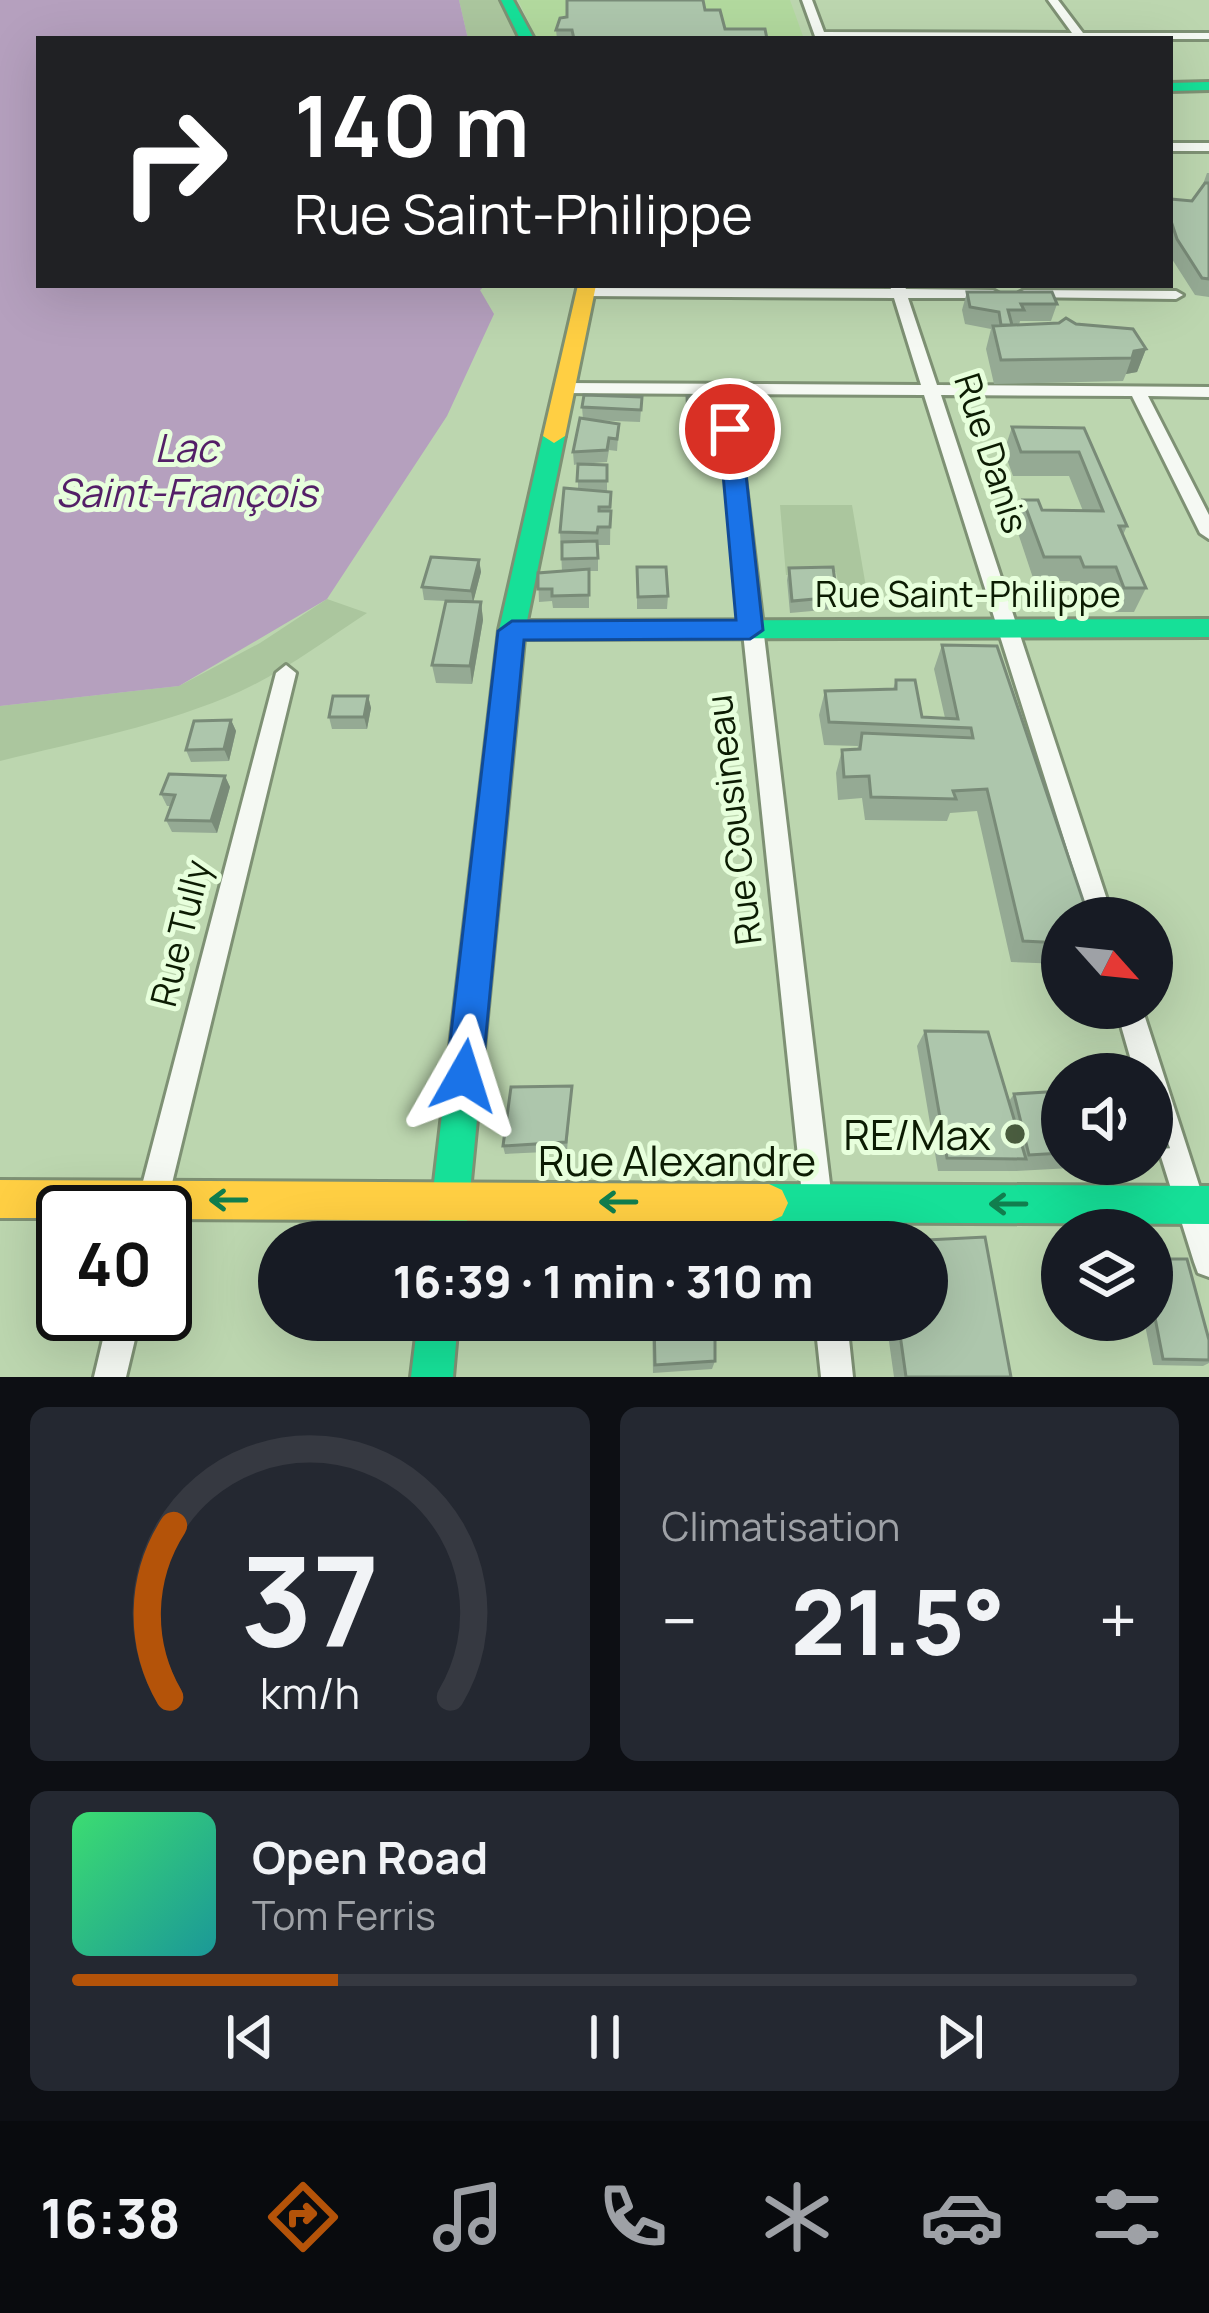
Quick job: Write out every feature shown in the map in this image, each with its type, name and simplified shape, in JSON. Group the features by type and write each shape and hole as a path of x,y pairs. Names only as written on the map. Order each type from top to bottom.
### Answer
{"street":[{"path":"506,0 525,36"},
{"path":"807,0 820,36"},
{"path":"1053,0 1080,36"},
{"path":"1173,36 1209,36"},
{"path":"1173,87 1209,86"},
{"path":"1173,147 1209,147"},
{"path":"448,1221 512,631 586,288 1176,295"},
{"name":"Rue Danis","path":"899,289 1094,897"},
{"path":"563,388 1209,392"},
{"name":"Rue Cousineau","path":"725,389 819,1221"},
{"path":"1138,392 1209,533"},
{"name":"Rue Saint-Philippe","path":"512,631 1209,628"},
{"name":"Rue Tully","path":"157,1185 286,673"},
{"path":"1173,1138 1199,1205 1209,1262"},
{"name":"Rue Alexandre","path":"0,1199 36,1201"},
{"name":"Rue Alexandre","path":"192,1205 450,1201 1199,1205"},
{"path":"110,1377 119,1341"},
{"path":"432,1377 436,1341"},
{"path":"833,1341 837,1377"}],"shaded area":[{"path":"459,0 501,0 520,36 467,36"},
{"path":"518,0 790,0 803,36 536,36"},
{"path":"780,505 852,505 868,599 842,600 836,572 786,575"},
{"path":"327,599 367,613 241,691 153,723 0,761 0,706 179,686 260,643"}],"water":[{"name":"Lac Saint-François","path":"0,0 459,0 467,36 36,36 36,288 482,288 494,314 447,416 327,599 179,686 0,706"}],"building":[{"path":"567,0 703,0 705,10 720,10 725,29 765,29 766,36 573,36 572,30 556,30 560,18 567,17"},
{"path":"1209,183 1209,279 1202,278 1173,227 1173,199 1192,201"},
{"path":"967,292 1052,292 1057,304 1021,304 1024,310 1008,310 1012,325 1001,325 999,312 970,307"},
{"path":"1066,318 1076,324 1133,329 1146,349 1134,351 1132,358 1001,360 993,326 1059,323"},
{"path":"584,395 642,397 641,410 582,407"},
{"path":"687,396 715,397 716,420 688,419"},
{"path":"580,418 619,424 617,439 609,438 607,450 573,452"},
{"path":"1012,427 1084,428 1127,526 1119,526 1146,588 1124,588 1116,567 1084,567 1080,557 1044,557 1023,500 1038,500 1042,510 1103,511 1079,452 1021,452"},
{"path":"578,464 607,465 607,481 577,481"},
{"path":"564,488 611,492 610,507 599,507 599,511 611,511 610,527 598,527 597,533 560,532"},
{"path":"597,541 598,558 562,559 562,542"},
{"path":"431,557 479,560 471,591 422,587"},
{"path":"637,567 666,567 668,596 638,597"},
{"path":"833,567 837,597 792,601 789,568"},
{"path":"589,569 589,595 552,596 552,589 538,589 538,573"},
{"path":"446,601 481,602 470,666 432,665"},
{"path":"942,645 997,646 1082,897 1041,897 1041,942 1023,941 987,789 953,791 956,799 871,797 869,776 844,777 842,750 860,749 862,733 973,738 971,728 829,722 825,691 896,689 896,680 915,680 922,717 958,719"},
{"path":"333,696 368,696 364,717 329,717"},
{"path":"231,720 224,749 186,750 194,721"},
{"path":"169,774 225,776 211,821 166,820 175,795 161,794"},
{"path":"925,1031 988,1032 1026,1159 947,1158"},
{"path":"572,1086 566,1142 503,1146 511,1087"},
{"path":"1041,1092 1041,1154 1029,1155 1014,1094"},
{"path":"985,1237 1011,1377 906,1377 901,1341 948,1341 948,1239"},
{"path":"1173,1259 1187,1259 1209,1340 1209,1360 1163,1359 1160,1341 1173,1341"},
{"path":"654,1341 715,1341 715,1361 655,1365"}],"traffic: fast":[{"path":"507,0 525,36"},
{"path":"1173,87 1209,86"},
{"path":"448,1221 512,630 554,436"},
{"path":"512,630 1209,628"},
{"path":"769,1203 1209,1205"},
{"path":"432,1377 436,1341"}],"traffic: slow":[{"path":"554,436 586,288"},
{"path":"0,1199 769,1203"}],"place":[{"name":"RE/Max","path":"1015,1134"}],"route":[{"path":"464,1076 512,631 750,630 730,429"}]}
